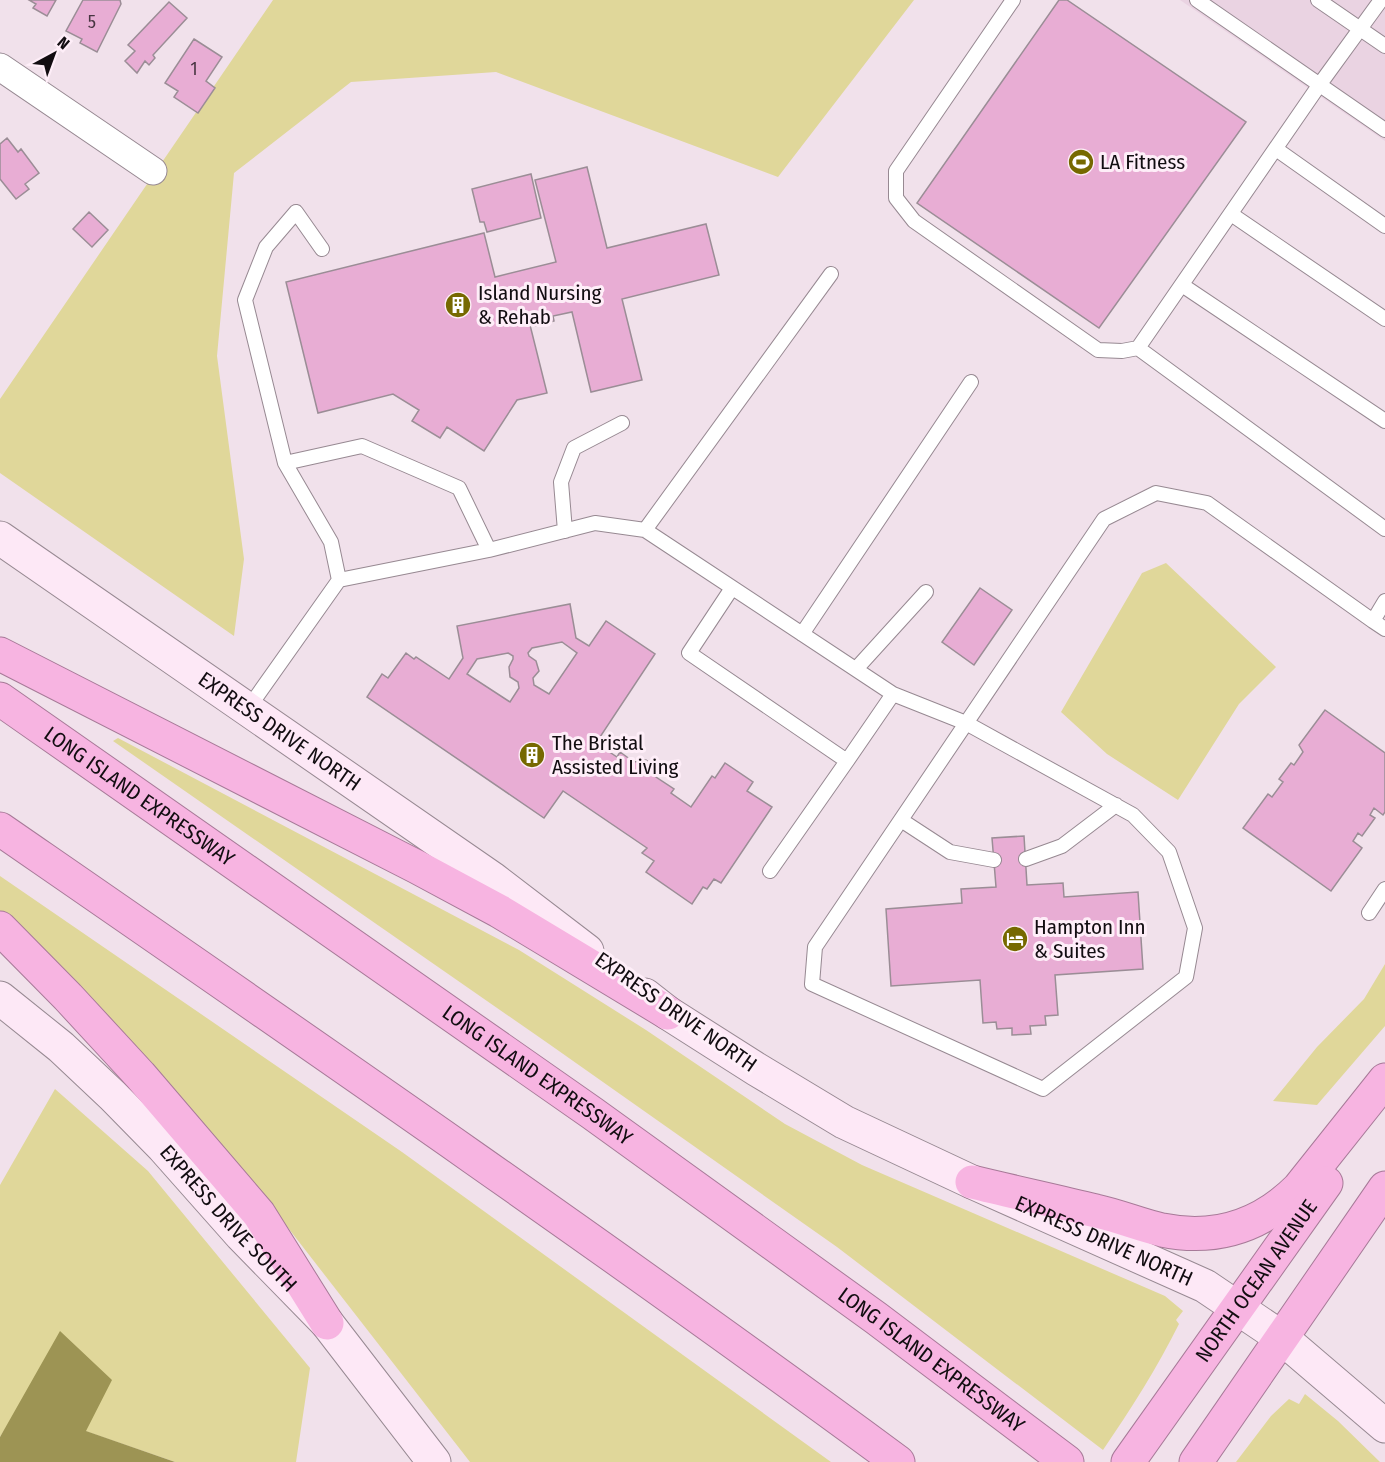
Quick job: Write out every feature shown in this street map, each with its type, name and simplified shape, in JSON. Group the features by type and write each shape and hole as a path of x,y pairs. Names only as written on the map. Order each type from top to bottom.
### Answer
{"highway":[{"path":"0,654 417,867 499,911 668,1012"},
{"name":"LONG ISLAND EXPRESSWAY","path":"0,699 611,1126 876,1318 1067,1462"},
{"path":"0,829 565,1222 898,1462"},
{"path":"0,928 140,1075 259,1214 327,1323"},
{"path":"972,1182 1099,1211 1163,1230 1189,1233 1213,1232 1245,1226 1266,1216 1299,1188 1385,1080"},
{"name":"NORTH OCEAN AVENUE","path":"1128,1462 1385,1101"},
{"path":"1201,1454 1385,1188"}],"main road":[{"name":"EXPRESS DRIVE NORTH","path":"0,538 494,879 668,1012 844,1122 972,1182 1197,1282 1282,1338 1385,1426"},
{"name":"EXPRESS DRIVE SOUTH","path":"0,998 61,1047 163,1147 240,1235 327,1323 434,1462"}],"street":[{"path":"0,67 153,171"}],"lane":[{"path":"1013,0 896,171 896,198 914,221 1098,350 1122,351 1138,348 1320,84 1381,0"},
{"path":"1197,0 1385,130"},
{"path":"1318,0 1385,46"},
{"path":"1276,149 1385,226"},
{"path":"322,249 296,212 266,247 245,300 285,463 331,543 339,580"},
{"path":"1231,214 1385,319"},
{"path":"645,530 831,274"},
{"path":"1182,285 1385,421"},
{"path":"1138,348 1385,529"},
{"path":"802,634 971,382"},
{"path":"565,531 561,482 574,448 622,423"},
{"path":"285,463 362,446 459,488 489,550"},
{"path":"247,710 339,580 489,550 595,523 645,530 893,694 966,723 1133,814 1169,852 1195,928 1186,977 1043,1089 812,984 815,947 901,819 966,723 1104,519 1156,493 1207,503 1379,625 1385,602"},
{"path":"732,588 689,653 847,761"},
{"path":"856,669 926,592"},
{"path":"770,871 893,694"},
{"path":"1026,859 1062,846 1116,805"},
{"path":"901,819 950,852 994,860"},
{"path":"1369,913 1385,889"}],"shaded area":[{"path":"273,0 914,0 778,177 496,72 351,82 234,173 217,356 244,559 234,636 0,473 0,399"},
{"path":"1180,0 1385,0 1385,141"},
{"path":"1166,563 1276,667 1239,704 1178,800 1107,754 1061,712 1142,573"},
{"path":"118,738 519,950 646,1030 785,1124 862,1165 1165,1296 1183,1311 1176,1320 1179,1324 1143,1388 1103,1450 837,1247 113,741"},
{"path":"0,876 402,1152 831,1462 470,1462 268,1202 0,915"},
{"path":"1385,964 1385,1026 1317,1105 1273,1101 1317,1047 1364,999"},
{"path":"55,1089 148,1171 310,1368 296,1462 175,1462 17,1410 0,1437 0,1185"},
{"path":"60,1331 112,1380 86,1431 175,1462 0,1462 0,1437"},
{"path":"1305,1394 1338,1421 1380,1462 1236,1462 1271,1416 1289,1399 1299,1404"}],"building":[{"path":"29,0 56,0 47,16 33,8 36,4"},
{"path":"83,0 120,0 121,4 97,52 80,43 82,39 66,31"},
{"name":"LA Fitness","path":"1059,0 1067,0 1246,122 1099,328 917,203"},
{"path":"169,2 187,18 153,55 155,58 149,65 145,61 137,73 125,61 135,51 128,45"},
{"path":"194,39 222,57 206,81 215,88 198,113 174,97 178,91 165,83"},
{"path":"7,138 18,152 21,149 39,173 25,184 29,189 16,199 0,179 0,144"},
{"name":"Island Nursing & Rehab","path":"587,167 607,248 706,224 719,275 622,299 642,380 591,392 572,312 553,316 554,321 535,326 533,321 529,321 547,393 517,400 484,451 447,427 440,438 412,421 419,410 393,394 318,413 286,282 484,233 495,277 556,262 535,180"},
{"path":"531,174 541,218 487,232 484,222 480,222 472,189"},
{"path":"89,212 108,230 92,247 73,229"},
{"path":"980,588 1012,610 974,665 942,642"},
{"name":"The Bristal Assisted Living","path":"570,604 576,638 589,646 606,621 655,654 596,743 617,757 620,752 634,762 646,760 654,766 656,777 674,789 671,793 691,807 712,776 715,778 725,763 753,782 747,791 772,807 721,883 714,879 707,889 703,887 692,904 646,872 654,861 642,853 647,848 563,791 544,818 367,697 382,674 388,678 406,653 449,679 463,658 457,626","holes":["562,642 577,653 549,694 534,685 533,678 539,671 536,661 528,653 532,648","508,653 513,656 509,667 510,677 518,682 519,688 510,702 467,674 477,659"]},
{"path":"1325,710 1385,753 1385,812 1383,815 1374,808 1370,815 1375,818 1362,836 1358,833 1353,841 1362,848 1331,891 1243,828 1268,794 1272,797 1283,782 1279,779 1291,763 1294,765 1303,752 1299,745"},
{"name":"Hampton Inn & Suites","path":"1024,836 1027,885 1063,883 1064,897 1138,892 1143,969 1055,975 1058,1015 1045,1016 1046,1025 1030,1026 1031,1034 1012,1035 1012,1028 997,1029 996,1022 983,1023 980,980 891,986 886,909 962,903 961,889 996,887 992,838"}],"place":[{"name":"LA Fitness","path":"1081,162"},
{"name":"Island Nursing & Rehab","path":"458,305"},
{"name":"The Bristal Assisted Living","path":"532,755"},
{"name":"Hampton Inn & Suites","path":"1015,939"}]}
